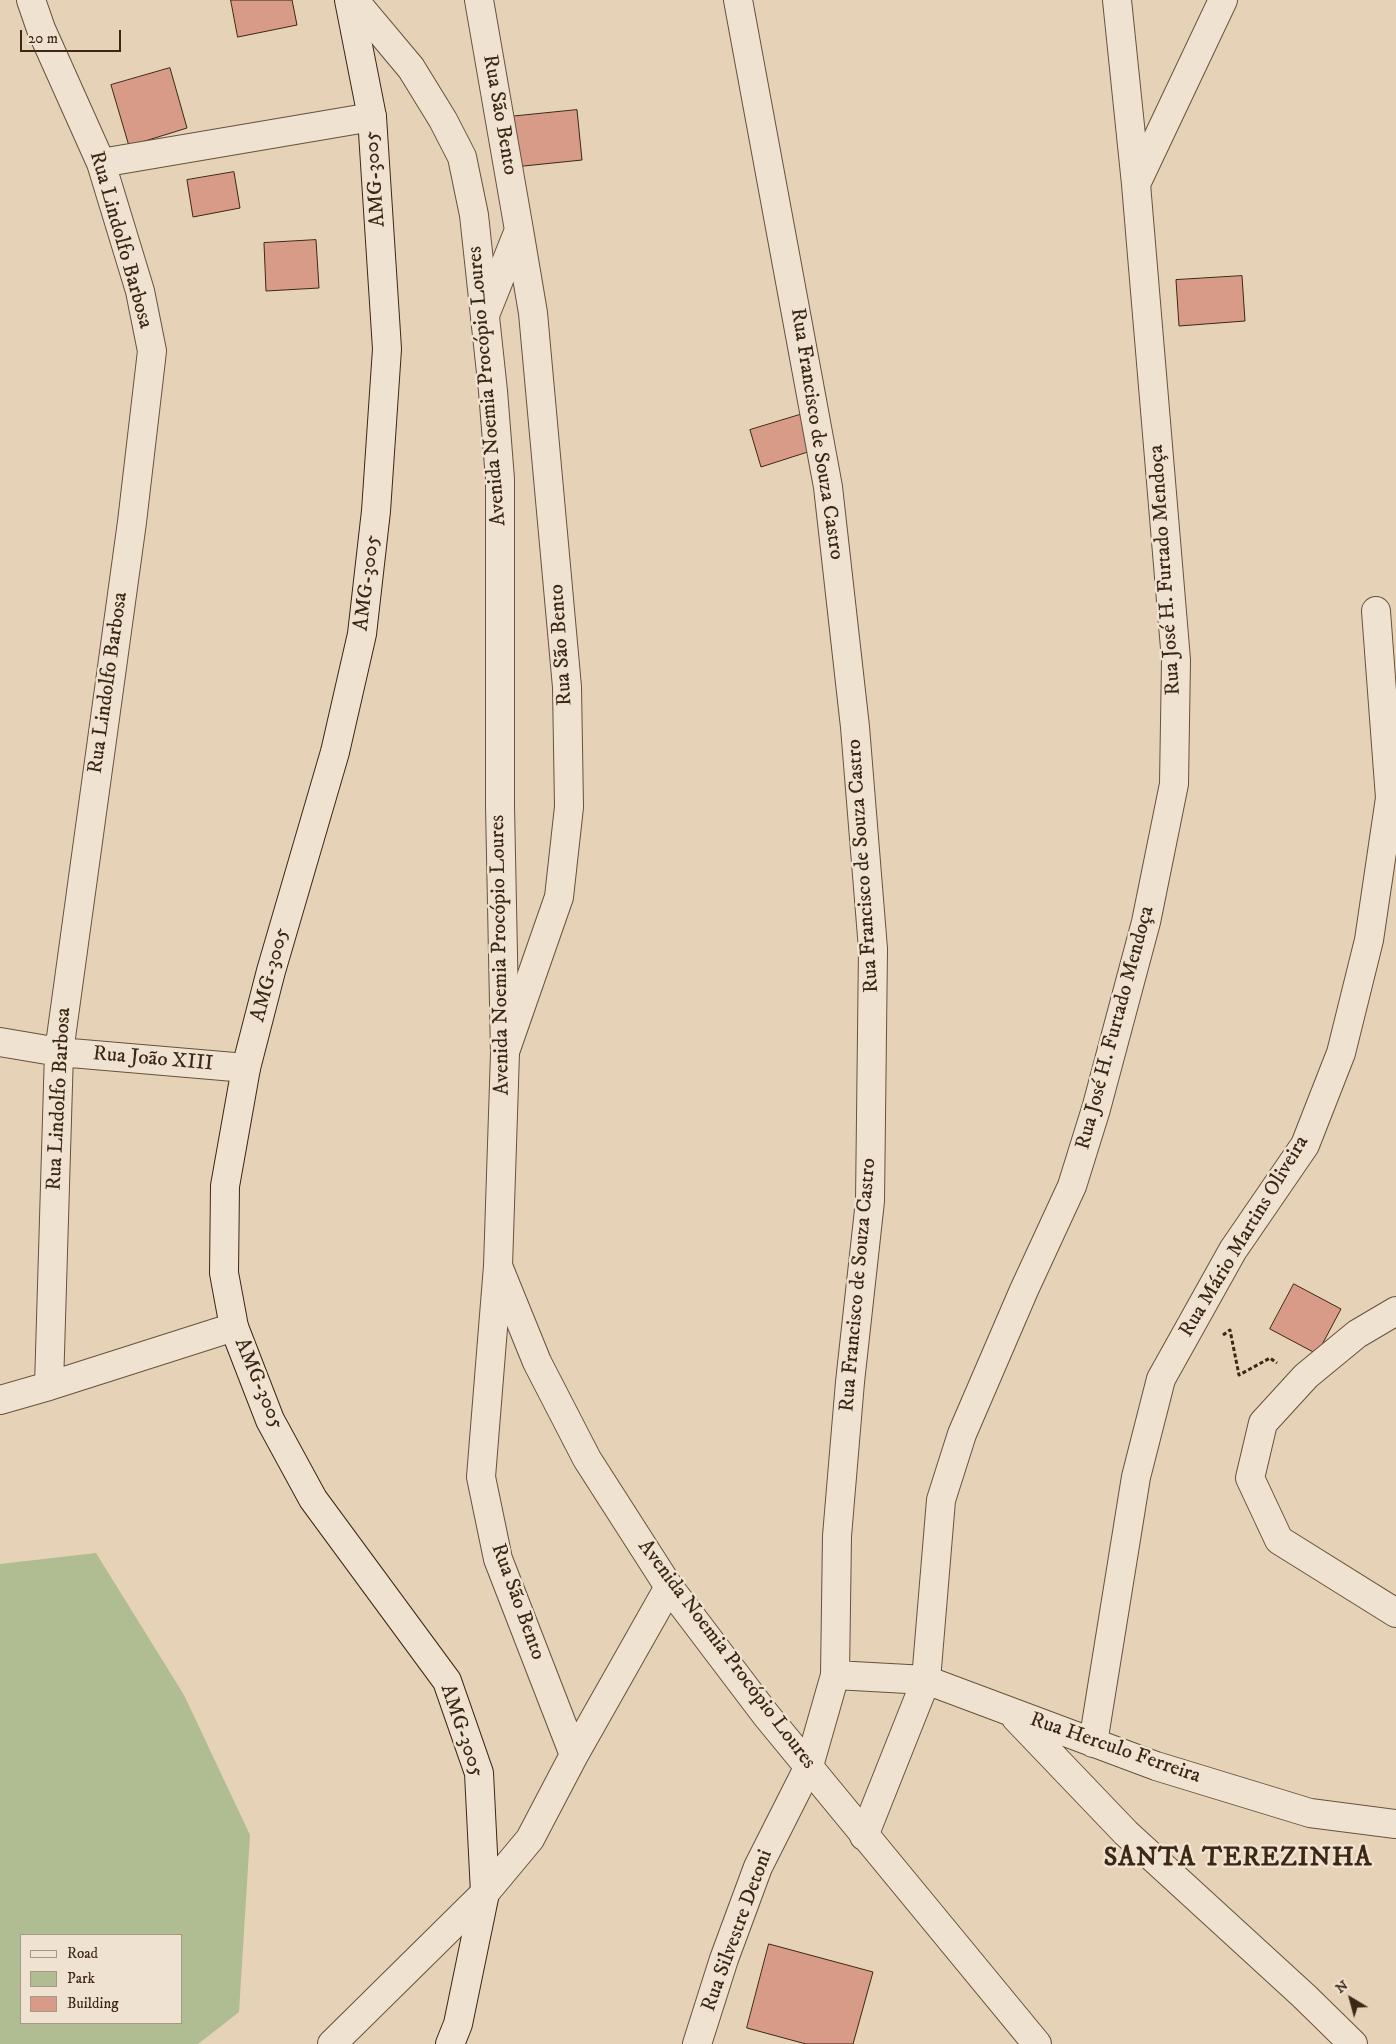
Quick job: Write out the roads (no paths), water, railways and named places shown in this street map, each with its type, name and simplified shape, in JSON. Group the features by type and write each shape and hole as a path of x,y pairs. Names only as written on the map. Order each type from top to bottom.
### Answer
{"street":[{"name":"Rua Lindolfo Barbosa","path":"30,0 101,163 140,291 152,351 132,522 59,1052 49,1386"},
{"name":"AMG-3005","path":"349,0 372,118 387,348 376,511 362,634 336,752 271,971 246,1068 225,1186 224,1273 234,1327 270,1420 313,1498 446,1681 479,1773 485,1893"},
{"name":"Avenida Noemia Procópio Loures","path":"354,0 410,68 443,120 462,157 474,215 500,479 500,806 505,1053 498,1266 538,1362 587,1459 670,1587 766,1715 1037,2044"},
{"name":"Rua São Bento","path":"479,0 533,313 567,687 569,807 559,897 505,1053"},
{"name":"Rua Francisco de Souza Castro","path":"738,0 828,486 855,727 873,949 870,1201 850,1382 837,1536 835,1675 809,1766"},
{"name":"Rua José H. Furtado Mendoça","path":"864,1836 926,1680 941,1500 962,1434 1024,1290 1072,1186 1096,1109 1146,922 1174,784 1176,660 1136,184 1117,0"},
{"path":"1136,184 1223,0"},
{"path":"101,163 372,118"},
{"path":"485,315 519,230"},
{"name":"Rua Mário Martins Oliveira","path":"1093,1743 1136,1478 1161,1379 1234,1250 1305,1145 1341,1053 1369,940 1390,798 1376,611"},
{"name":"Rua João XIII","path":"0,1042 59,1052 246,1068"},
{"name":"Rua São Bento","path":"498,1266 481,1477 498,1560 574,1755"},
{"path":"1396,1311 1357,1334 1303,1379 1263,1423 1250,1478 1279,1540 1396,1613"},
{"path":"0,1400 234,1327"},
{"path":"332,2044 485,1893 530,1839 574,1755 670,1587"},
{"name":"Rua Herculo Ferreira","path":"835,1675 926,1680 1156,1766 1310,1813 1396,1824"},
{"path":"1011,1713 1126,1833 1304,1996 1353,2044"},
{"name":"Rua Silvestre Detoni","path":"697,2044 724,1959 758,1867 809,1766"},
{"path":"450,2044 458,2024 485,1893"}],"district":[{"name":"SANTA TEREZINHA","path":"1238,1860"}]}
